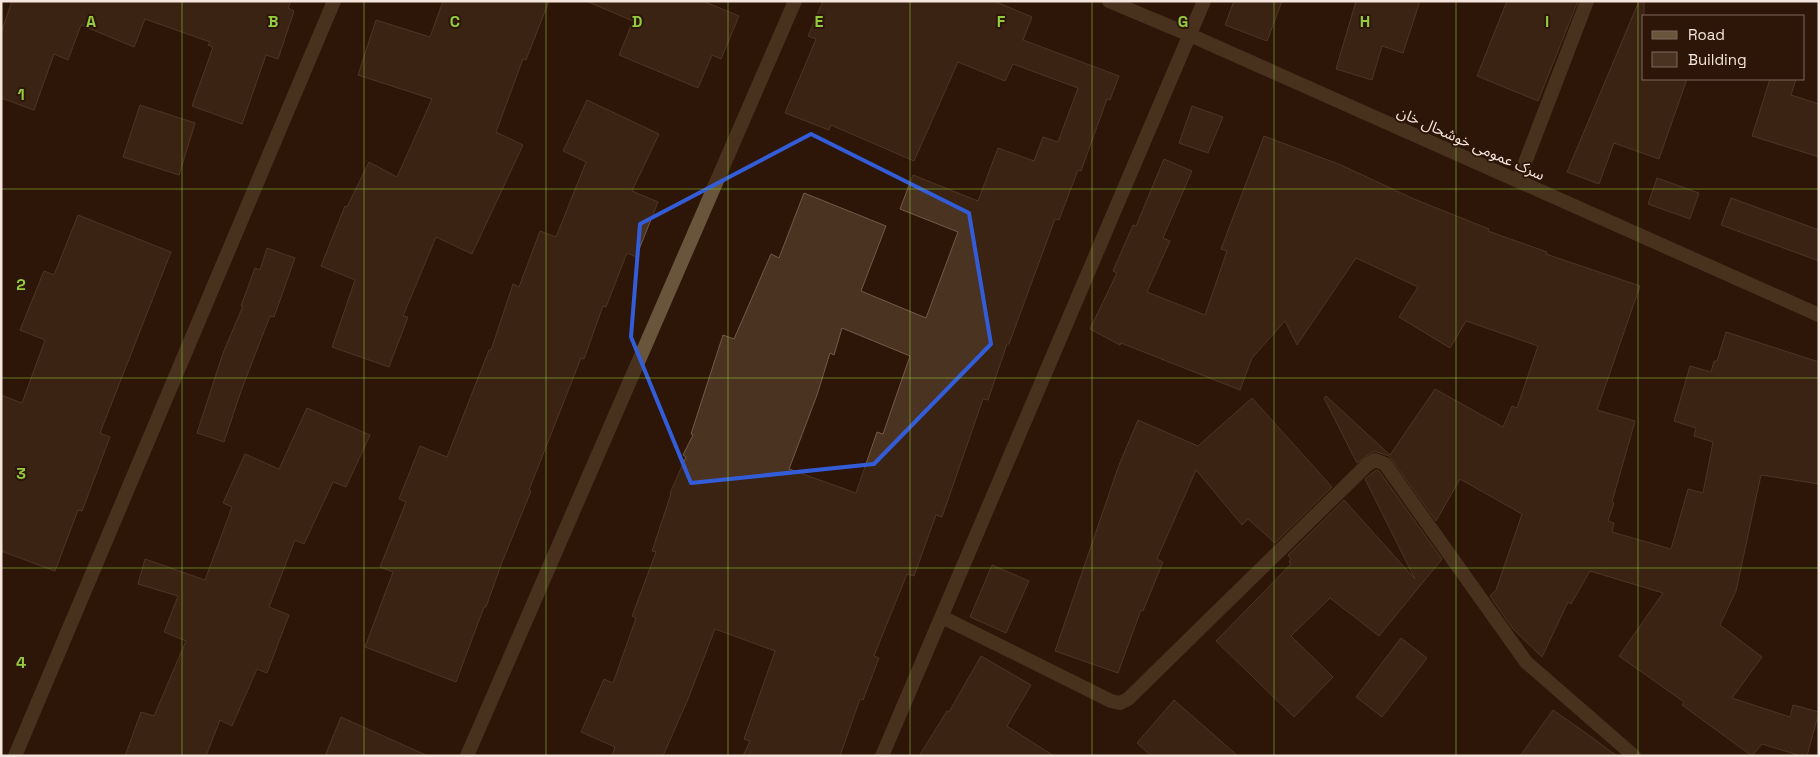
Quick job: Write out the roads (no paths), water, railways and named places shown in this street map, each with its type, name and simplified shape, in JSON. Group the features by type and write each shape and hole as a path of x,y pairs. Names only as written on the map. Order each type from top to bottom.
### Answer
{"street":[{"path":"14,756 334,1"},
{"path":"467,756 795,1"},
{"name":"سرک عمومی خوشحال خان","path":"1109,1 1190,34 1819,315"},
{"path":"882,756 1204,1"},
{"path":"1518,182 1587,1"},
{"path":"942,617 1120,703 1128,700 1367,465 1376,460 1385,464 1526,662 1634,756"}]}
